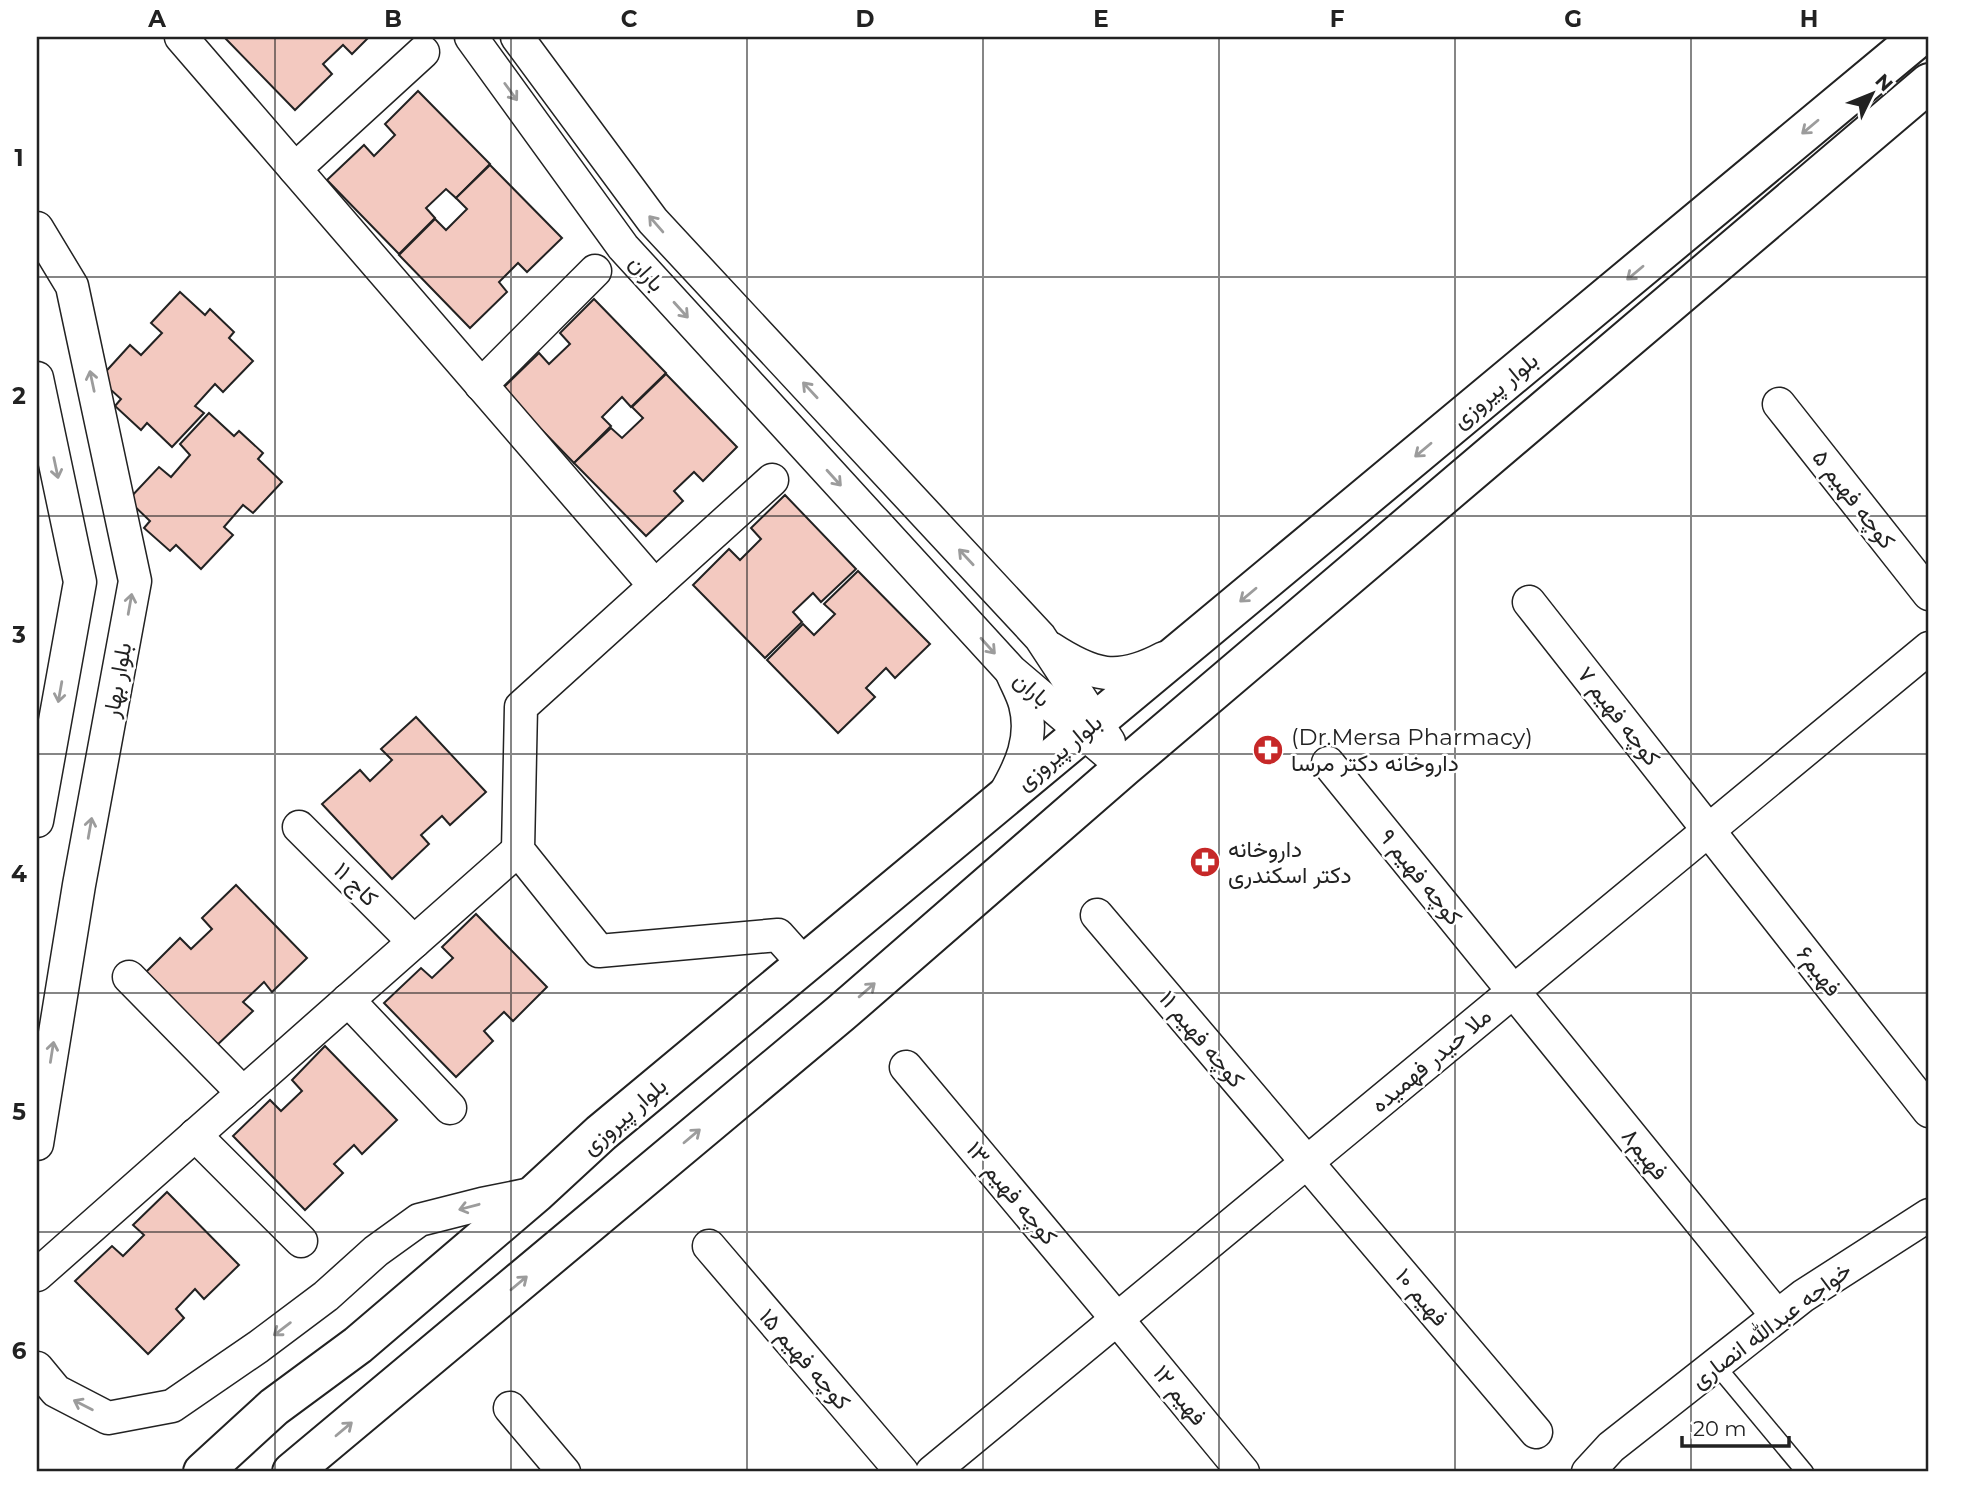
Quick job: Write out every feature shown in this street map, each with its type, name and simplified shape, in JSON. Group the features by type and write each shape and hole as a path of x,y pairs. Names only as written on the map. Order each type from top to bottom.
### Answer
{"street":[{"path":"181,37 655,586"},
{"name":"باران","path":"471,37 623,247 1011,671 1090,727"},
{"name":"باران","path":"517,37 653,221 1046,645 1090,727 1124,767"},
{"name":"بلوار پیروزی","path":"203,1472 274,1407 358,1345 536,1193 601,1133 1919,37"},
{"path":"295,169 423,52"},
{"name":"بلوار پیروزی","path":"292,1472 841,1013 1124,767 1929,83"},
{"name":"بلوار بهار","path":"37,228 72,286 135,581 82,872 37,1144"},
{"path":"481,385 595,271"},
{"path":"37,378 80,582 37,821"},
{"name":"کوچه فهیم ۵","path":"1779,404 1929,594"},
{"path":"772,480 520,707 518,850 599,951 778,935 804,964"},
{"name":"کوچه فهیم ۷","path":"1530,602 1708,831"},
{"path":"1046,645 1077,665 1110,674 1144,669 1187,646"},
{"name":"ملا حیدر فهمیده","path":"932,1472 1929,648"},
{"path":"1000,801 1020,767 1028,738 1025,704 1011,671"},
{"name":"کوچه فهیم ۹","path":"1328,763 1514,991"},
{"name":"کاج ۱۱","path":"299,827 414,942"},
{"name":"فهیم۶","path":"1708,831 1929,1111"},
{"path":"37,1275 518,850"},
{"name":"کوچه فهیم ۱۱","path":"1097,915 1307,1162"},
{"path":"129,977 243,1093"},
{"name":"فهیم۸","path":"1514,991 1777,1316"},
{"path":"348,1000 450,1108"},
{"name":"کوچه فهیم ۱۳","path":"906,1067 1117,1319"},
{"path":"195,1135 301,1241"},
{"name":"فهیم ۱۰","path":"1307,1162 1536,1432"},
{"path":"37,1368 57,1391 108,1418 172,1406 326,1296 376,1251 419,1220 536,1193"},
{"name":"خواجه عبدالله انصاری","path":"1588,1472 1611,1447 1802,1296 1929,1215"},
{"name":"کوچه فهیم ۱۵","path":"709,1246 902,1472"},
{"name":"فهیم ۱۲","path":"1117,1319 1243,1472"},
{"path":"510,1408 564,1472"}],"lane":[{"path":"1716,1364 1805,1472"}],"building":[{"path":"224,37 369,37 352,54 343,45 323,64 332,74 295,110"},
{"path":"418,91 490,164 456,198 446,189 426,208 435,218 399,254 327,180 364,145 374,156 395,135 385,124"},
{"path":"490,165 562,238 527,272 518,263 499,282 507,292 470,328 399,255 435,219 446,230 467,209 456,198"},
{"path":"180,292 205,315 210,309 234,332 229,338 253,361 223,392 215,384 195,406 204,413 172,447 147,423 141,430 115,406 121,399 99,379 130,345 141,355 162,333 151,323"},
{"path":"594,299 666,373 631,407 622,397 602,417 611,426 574,463 502,389 539,353 549,364 570,344 560,333"},
{"path":"666,374 737,447 703,481 694,472 674,491 683,501 646,536 574,463 611,428 622,438 643,418 632,407"},
{"path":"209,413 234,436 239,431 263,453 258,459 282,482 253,513 243,505 224,527 233,535 201,569 176,545 170,551 144,528 150,521 128,500 159,467 171,477 190,455 180,444"},
{"path":"785,495 856,569 821,602 813,593 793,612 802,622 765,658 693,585 729,549 740,560 761,539 751,528"},
{"path":"858,571 930,644 895,678 886,668 866,688 875,697 838,733 767,660 803,624 814,635 835,614 824,604"},
{"path":"416,717 486,792 450,825 442,816 421,835 429,844 392,879 322,804 360,770 370,781 392,760 381,749"},
{"path":"236,885 307,958 272,992 264,982 243,1002 253,1011 215,1047 144,974 180,938 191,949 212,929 202,918"},
{"path":"476,914 547,987 513,1021 504,1012 484,1031 493,1041 456,1077 384,1003 421,968 432,978 453,958 442,947"},
{"path":"325,1046 397,1120 362,1154 354,1145 334,1164 343,1173 305,1210 233,1136 270,1100 281,1111 302,1091 292,1080"},
{"path":"167,1192 239,1265 204,1299 195,1289 176,1309 184,1318 148,1354 75,1281 112,1246 123,1256 144,1235 133,1225"}],"place":[{"name":"(Dr.Mersa Pharmacy) داروخانه دکتر مرسا","path":"1268,750"},
{"name":"داروخانه دکتر اسکندری","path":"1205,862"}]}
